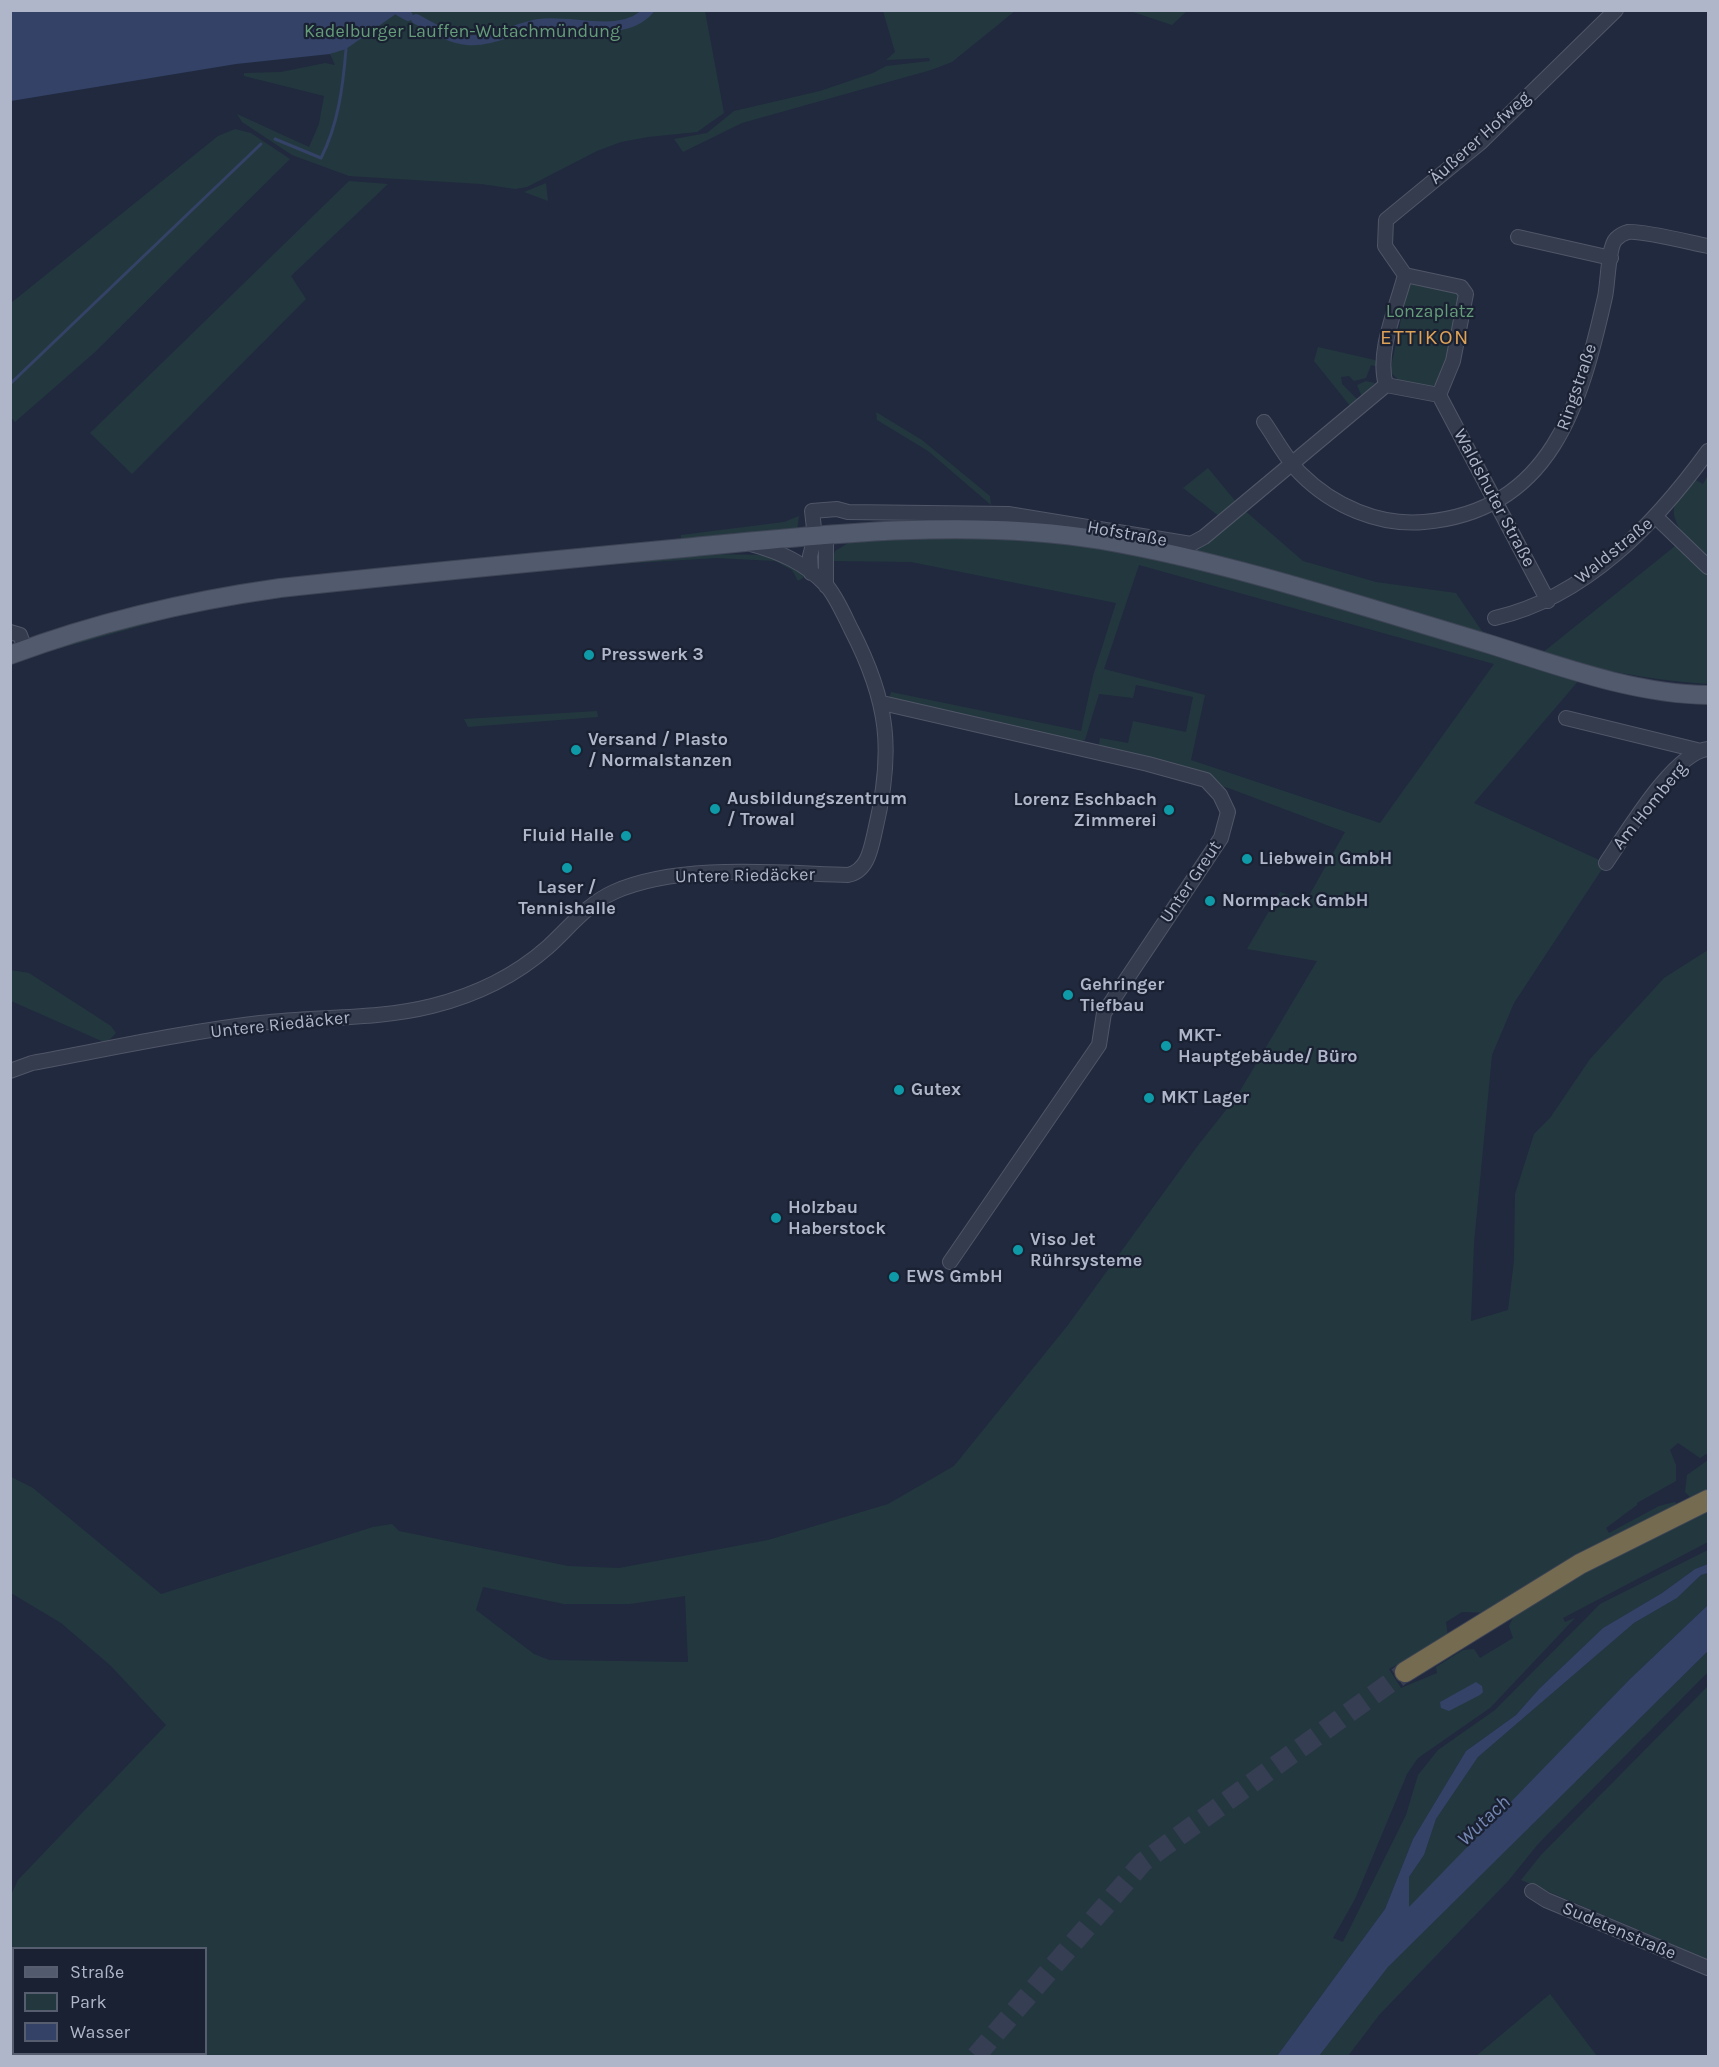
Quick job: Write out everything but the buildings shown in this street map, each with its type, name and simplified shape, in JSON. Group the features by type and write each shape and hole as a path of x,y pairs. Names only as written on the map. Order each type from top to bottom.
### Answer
{"highway":[{"path":"1405,1672 1580,1564 1708,1500"}],"main road":[{"path":"18,652 98,625 225,596 374,578 743,542 962,530 1098,540 1222,567 1593,676 1688,695 1708,695"}],"street":[{"name":"Äußerer Hofweg","path":"1405,275 1385,246 1386,220 1480,141 1616,10"},
{"name":"Ringstraße","path":"1264,422 1301,474 1337,501 1363,514 1391,522 1450,519 1496,502 1534,474 1555,446 1565,426 1574,405 1599,319 1617,238 1630,232 1708,246"},
{"path":"1518,237 1611,258"},
{"path":"1405,275 1461,287 1466,294 1453,361 1439,395 1386,385 1383,376 1387,345 1405,275"},
{"name":"Hofstraße","path":"820,536 812,511 825,508 848,512 1008,514 1189,545 1204,537 1386,385"},
{"name":"Waldshuter Straße","path":"1439,395 1548,601"},
{"name":"Waldstraße","path":"1495,618 1520,612 1548,601 1591,574 1656,517 1708,451"},
{"path":"1656,517 1708,567"},
{"path":"811,573 810,556 820,536"},
{"name":"Untere Riedäcker","path":"820,536 826,586"},
{"name":"Untere Riedäcker","path":"10,1071 32,1063 259,1023 386,1014 432,1006 484,990 513,974 547,948 575,918 614,892 662,879 681,875 752,872 853,874 860,871 869,855 880,809 887,758 886,723 882,703 866,657 826,586 793,558 743,542"},
{"path":"10,632 20,635 18,652"},
{"name":"Unter Greut","path":"882,703 1149,764 1206,780 1220,795 1228,812 1221,838 1104,1013 1099,1044 950,1262"},
{"name":"Am Homberg","path":"1566,718 1703,750"},
{"name":"Am Homberg","path":"1606,862 1651,799 1703,750"},
{"name":"Sudetenstraße","path":"1532,1891 1546,1900 1708,1968"}],"green space":[{"name":"Kadelburger Lauffen-Wutachmündung","path":"317,10 705,11 724,113 697,132 621,142 597,151 527,187 515,189 481,184 349,176 292,155 242,122 237,114 309,147 319,124 324,96 244,76 244,73 281,72 325,63 335,65 330,54 334,53"},
{"path":"883,11 1015,11 952,62 931,70 742,123 683,152 674,139 707,133 734,111 820,91 873,73 886,66 930,61 929,58 886,60 895,52"},
{"path":"1130,11 1187,11 1172,25"},
{"path":"235,129 251,133 290,159 94,353 15,422 10,416 11,303 218,136"},
{"path":"349,181 388,184 291,276 306,299 132,474 90,433"},
{"path":"546,183 548,201 524,192"},
{"name":"Lonzaplatz","path":"1409,281 1462,293 1449,358 1438,383 1431,387 1403,384 1390,372"},
{"path":"1318,347 1379,361 1379,367 1371,365 1366,378 1354,381 1349,376 1341,377 1342,384 1359,401 1351,407 1314,361"},
{"path":"1366,381 1375,383 1362,397 1357,385"},
{"path":"876,412 922,440 990,496 991,505 928,451 877,420"},
{"path":"1208,468 1237,503 1220,517 1183,488"},
{"path":"1708,475 1708,684 1624,674 1541,654 1675,546 1684,535 1675,518 1677,500 1694,479 1703,484"},
{"path":"1243,509 1303,561 1376,582 1456,593 1486,637 1189,552"},
{"path":"799,516 797,530 681,542 681,535 784,522"},
{"path":"933,537 1049,540 1180,561 1580,679 1474,803 1606,863 1514,1003 1492,1055 1474,1243 1471,1321 1508,1310 1514,1261 1515,1194 1534,1134 1550,1118 1590,1059 1664,978 1708,950 1708,1453 1700,1458 1678,1443 1670,1450 1676,1465 1676,1481 1637,1503 1606,1528 1609,1533 1659,1506 1675,1502 1678,1506 1491,1613 1462,1612 1446,1622 1448,1637 1389,1669 1401,1688 1437,1673 1436,1667 1463,1650 1474,1649 1480,1658 1513,1638 1509,1626 1515,1614 1585,1572 1708,1510 1708,1542 1563,1618 1565,1622 1575,1618 1490,1708 1418,1758 1407,1774 1355,1899 1333,1938 1343,1942 1406,1815 1418,1775 1438,1750 1495,1710 1600,1604 1708,1550 1708,1564 1695,1569 1662,1593 1603,1628 1539,1689 1516,1715 1466,1751 1413,1839 1385,1909 1277,2056 11,2056 10,1897 18,1880 166,1725 111,1666 61,1623 11,1593 11,1477 33,1488 161,1594 373,1527 392,1524 399,1531 568,1566 619,1568 768,1540 888,1504 954,1466 1068,1325 1196,1148 1237,1096 1317,961 1247,949 1280,892 1306,901 1345,832 1231,789 1102,749 1099,745 1100,738 1128,743 1133,721 1186,732 1193,697 1136,685 1133,698 1099,694 1085,740 1080,742 889,699 891,692 1081,731 1093,676 1116,603 911,562 832,561 835,551 850,542","holes":["1139,565 1494,664 1380,823 1191,760 1205,695 1104,669","483,1587 564,1604 630,1604 685,1596 688,1662 549,1660 534,1654 476,1610","1476,1683 1482,1686 1480,1695 1440,1702"]},
{"path":"699,554 773,555 803,572 804,577 798,581 792,570 775,561 716,558 603,565 369,587 239,602 198,610 36,655 36,651 239,598"},
{"path":"597,711 598,717 468,727 464,719"},
{"path":"10,970 29,973 111,1026 116,1033 106,1043 11,1001"},
{"path":"1708,1460 1708,1490 1691,1498 1685,1492 1687,1475"},
{"path":"1708,1573 1708,1605 1630,1679 1409,1908 1409,1877 1424,1855 1436,1819 1478,1757 1634,1623 1677,1598 1701,1575"},
{"path":"1708,1651 1708,1672 1538,1844 1509,1880 1380,2014 1348,2056 1319,2056 1388,1967"},
{"path":"1708,1686 1708,1967 1705,1966 1707,1959 1521,1880 1541,1855"},
{"path":"1550,1994 1597,2056 1476,2056"}],"water":[{"path":"11,10 400,11 346,49 330,54 236,64 11,101"},
{"path":"1708,1564 1708,1573 1701,1575 1677,1598 1634,1623 1478,1757 1436,1819 1424,1855 1409,1877 1409,1907 1630,1679 1708,1605 1708,1651 1388,1967 1319,2056 1277,2056 1385,1909 1413,1839 1466,1751 1516,1715 1539,1689 1603,1628 1662,1593 1695,1569"},
{"path":"1476,1682 1482,1686 1483,1692 1480,1695 1449,1711 1441,1708 1440,1702"}],"waterway":[{"path":"416,19 454,37 476,40 539,24 597,26 625,24 638,19 649,10"},
{"path":"399,11 408,16"},
{"path":"275,139 321,158 332,132 339,105 346,49"},
{"path":"10,384 261,144"}],"tunnel":[{"path":"976,2056 1143,1862 1405,1672"}],"place":[{"name":"Presswerk 3","path":"589,655"},
{"name":"Versand / Plasto / Normalstanzen","path":"576,750"},
{"name":"Ausbildungszentrum / Trowal","path":"715,809"},
{"name":"Lorenz Eschbach Zimmerei","path":"1169,810"},
{"name":"Fluid Halle","path":"626,836"},
{"name":"Liebwein GmbH","path":"1247,859"},
{"name":"Laser / Tennishalle","path":"567,868"},
{"name":"Normpack GmbH","path":"1210,901"},
{"name":"Gehringer Tiefbau","path":"1068,995"},
{"name":"MKT- Hauptgebäude/ Büro","path":"1166,1046"},
{"name":"Gutex","path":"899,1090"},
{"name":"MKT Lager","path":"1149,1098"},
{"name":"Holzbau Haberstock","path":"776,1218"},
{"name":"Viso Jet Rührsysteme","path":"1018,1250"},
{"name":"EWS GmbH","path":"894,1277"}],"district":[{"name":"ETTIKON","path":"1425,338"}],"water label":[{"name":"Wutach","path":"1484,1821"}]}
